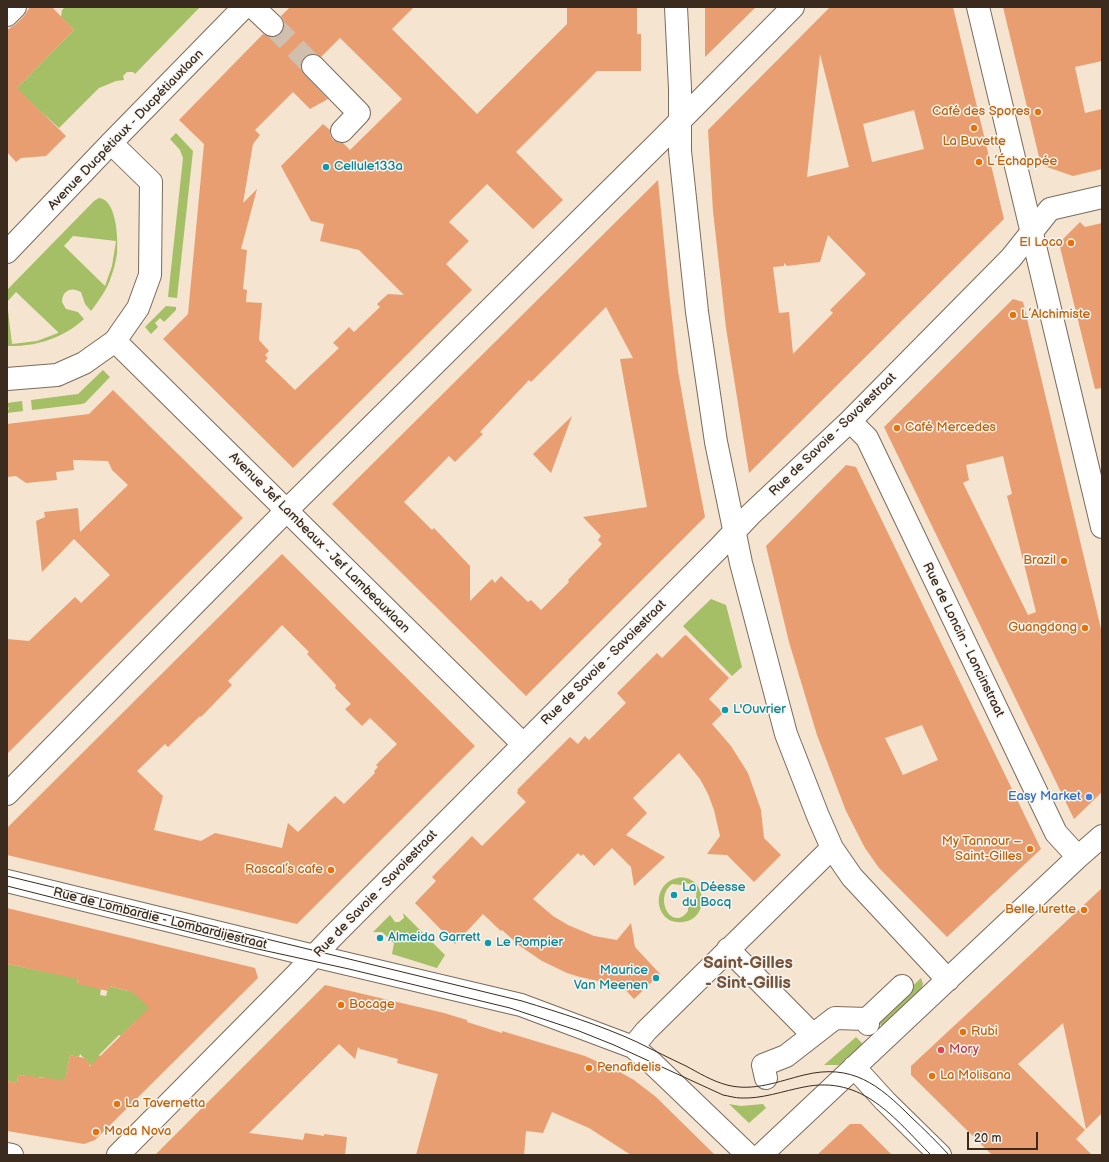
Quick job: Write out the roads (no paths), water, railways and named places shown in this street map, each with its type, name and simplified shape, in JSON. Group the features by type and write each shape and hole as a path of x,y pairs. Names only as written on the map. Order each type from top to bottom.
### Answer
{"street":[{"path":"7,15 15,7"},
{"name":"Avenue Ducpétiaux - Ducpétiauxlaan","path":"9,245 244,7"},
{"path":"253,7 272,25"},
{"path":"676,7 680,88 680,151 697,312 716,442 741,563 786,734 832,848 852,877 948,980"},
{"path":"7,794 286,511 793,7"},
{"path":"978,7 1102,527"},
{"path":"312,66 359,113 342,131"},
{"path":"7,379 57,375 84,363 115,341 138,308 150,275 151,182 111,143"},
{"name":"Rue de Savoie - Savoiestraat","path":"118,1155 751,514 850,421 1011,258 1050,209 1102,197"},
{"name":"Avenue Jef Lambeaux - Jef Lambeauxlaan","path":"115,341 523,744"},
{"name":"Rue de Loncin - Loncinstraat","path":"850,421 867,438 1056,833 1078,857"},
{"path":"761,1155 1102,836"},
{"path":"633,1047 646,1031 728,949 832,848"},
{"name":"Rue de Lombardie - Lombardijestraat","path":"7,881 521,1005 633,1047 651,1062 748,1155"},
{"path":"728,949 813,1035"},
{"path":"766,1078 763,1064 786,1056 835,1018 867,1022 902,986"},
{"path":"854,1067 885,1101 940,1155"},
{"path":"7,1154 12,1155"}],"tunnel":[{"path":"272,25 313,66"}],"tram line":[{"path":"7,876 522,1001 609,1030 637,1042 711,1079 727,1085 737,1087 766,1085 821,1072 836,1072 851,1075 876,1086 888,1095 949,1155"},
{"path":"7,886 253,948 349,969 510,1008 579,1031 614,1045 723,1095 736,1098 749,1098 804,1087 825,1085 844,1087 860,1093 876,1103 904,1127 931,1155"}],"place":[{"name":"Café des Spores","path":"1038,112"},
{"name":"La Buvette","path":"974,128"},
{"name":"L’Échappée","path":"979,162"},
{"name":"Cellule133a","path":"326,167"},
{"name":"El Loco","path":"1071,243"},
{"name":"L’Alchimiste","path":"1013,315"},
{"name":"Café Mercedes","path":"897,428"},
{"name":"Brazil","path":"1064,561"},
{"name":"Guangdong","path":"1085,628"},
{"name":"L'Ouvrier","path":"725,710"},
{"name":"Easy Market","path":"1089,797"},
{"name":"My Tannour – Saint-Gilles","path":"1030,849"},
{"name":"Rascal’s cafe","path":"331,870"},
{"name":"La Déesse du Bocq","path":"674,895"},
{"name":"Belle lurette","path":"1084,910"},
{"name":"Almeida Garrett","path":"380,938"},
{"name":"Le Pompier","path":"488,943"},
{"name":"Maurice Van Meenen","path":"656,978"},
{"name":"Bocage","path":"341,1005"},
{"name":"Rubi","path":"963,1032"},
{"name":"Mory","path":"941,1050"},
{"name":"Penafidelis","path":"589,1068"},
{"name":"La Molisana","path":"932,1076"},
{"name":"La Tavernetta","path":"117,1104"},
{"name":"Moda Nova","path":"96,1132"}],"district":[{"name":"Saint-Gilles - Sint-Gillis","path":"748,974"}]}
